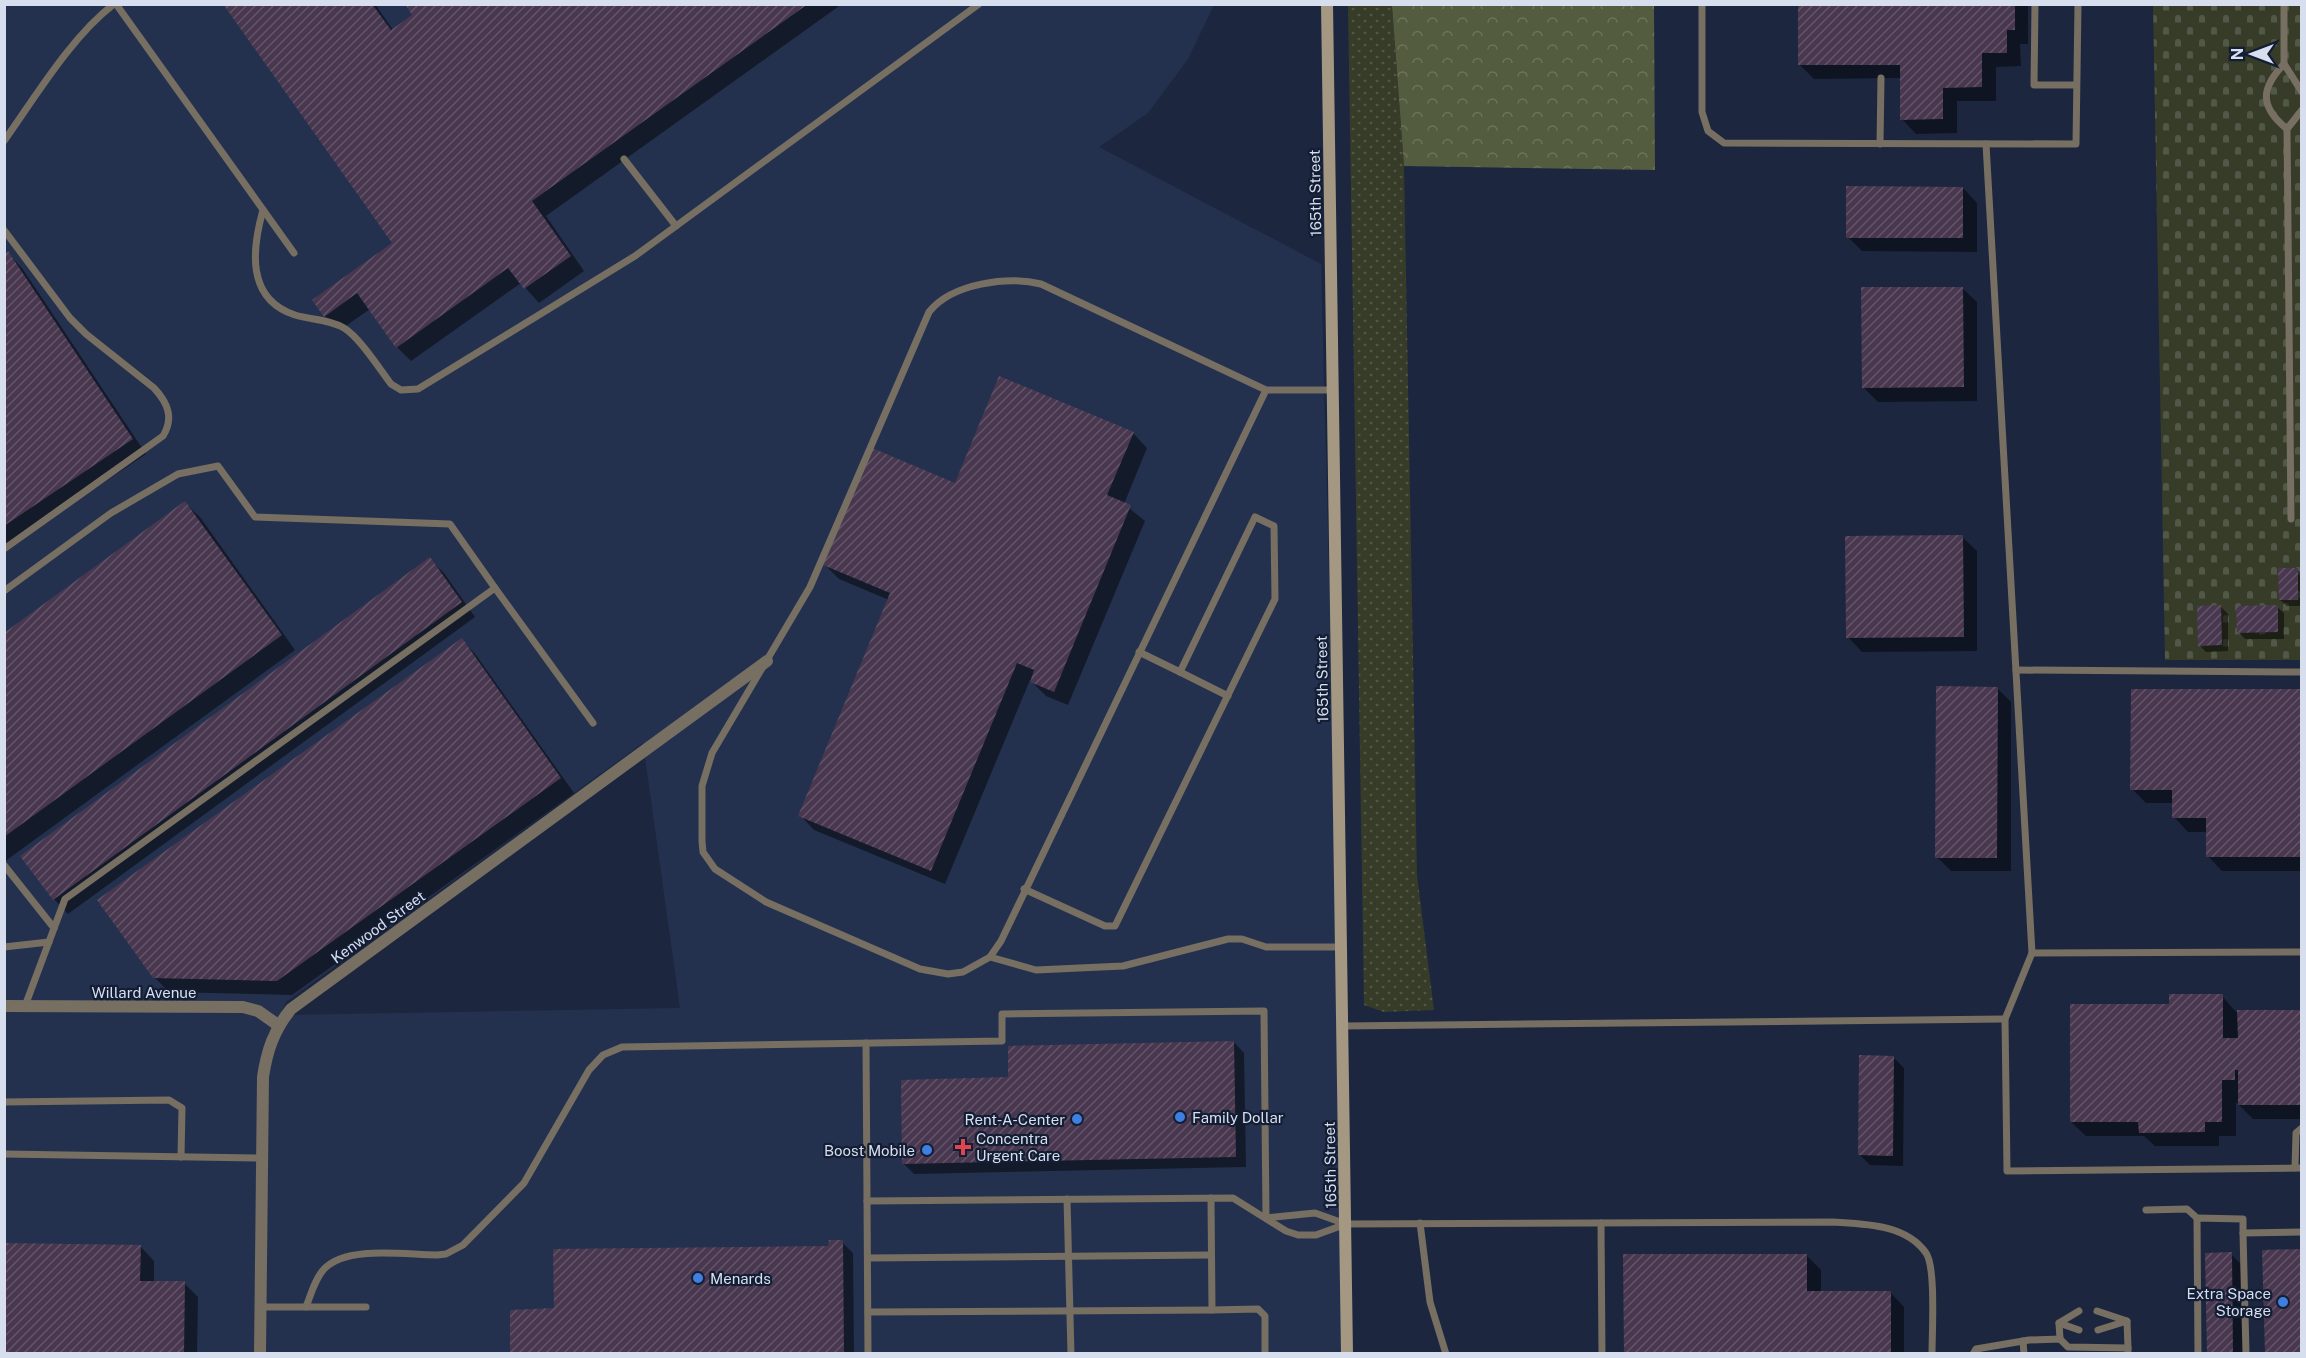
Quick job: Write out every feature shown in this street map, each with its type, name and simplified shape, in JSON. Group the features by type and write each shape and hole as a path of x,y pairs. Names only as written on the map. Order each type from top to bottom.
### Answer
{"main road":[{"name":"165th Street","path":"1327,4 1347,1353"}],"street":[{"name":"Kenwood Street","path":"260,1353 263,1077 267,1051 278,1025 291,1009 767,661"},
{"name":"Willard Avenue","path":"4,1006 243,1007 258,1011 278,1025"}],"lane":[{"path":"4,141 88,28 115,4 294,253"},
{"path":"263,210 253,258 257,277 266,294 285,311 343,327 391,384 401,390 418,389 635,256 980,4"},
{"path":"1702,4 1702,112 1708,131 1724,143 1880,144 2076,144 2078,4"},
{"path":"2035,4 2034,85 2076,85"},
{"path":"2284,4 2284,64 2269,85 2265,98 2268,110 2287,129"},
{"path":"2284,64 2292,73 2301,92"},
{"path":"1880,144 1881,78"},
{"path":"2291,519 2287,129 2301,110"},
{"path":"4,126 14,127"},
{"path":"1986,144 2032,953 2005,1019 2007,1172 2298,1168 2296,1133 2301,1128"},
{"path":"624,159 676,226"},
{"path":"4,230 70,318 86,334 154,388 162,397 170,416 163,436 4,549"},
{"path":"1266,390 1024,889 1001,941 990,957 963,972 948,974 920,969 766,902 715,869 707,860 702,841 702,786 712,753 810,587 929,312 945,298 991,282 1007,279 1041,284 1266,390 1333,390"},
{"path":"4,591 111,513 178,474 218,466 255,517 450,524 593,723"},
{"path":"1024,889 1105,926 1115,926 1275,599 1274,526 1255,517 1180,672"},
{"path":"25,1006 65,899 495,588"},
{"path":"1139,652 1228,696"},
{"path":"2016,670 2301,672"},
{"path":"4,865 8,867 54,928"},
{"path":"990,957 1036,970 1123,966 1228,939 1242,939 1266,947 1342,946"},
{"path":"4,946 49,942"},
{"path":"2032,953 2301,952"},
{"path":"306,1307 323,1270 341,1258 360,1254 437,1255 446,1254 463,1245 524,1183 589,1070 612,1050 622,1047 1002,1041 1002,1014 1264,1011 1266,1218"},
{"path":"1343,1026 2005,1019"},
{"path":"866,1043 868,1353"},
{"path":"4,1102 169,1100 182,1108 181,1157"},
{"path":"4,1154 262,1158"},
{"path":"1211,1198 1212,1310"},
{"path":"867,1201 1233,1198 1286,1231 1298,1234 1316,1234 1346,1224 1420,1223 1833,1222 1892,1229 1911,1239 1926,1253 1931,1268 1932,1353"},
{"path":"1067,1199 1071,1353"},
{"path":"2146,1210 2187,1209 2197,1218 2243,1219 2246,1353"},
{"path":"1266,1218 1315,1213 1346,1224"},
{"path":"2197,1218 2198,1353"},
{"path":"1420,1223 1430,1302 1446,1353"},
{"path":"1601,1223 1602,1353"},
{"path":"2243,1233 2301,1232"},
{"path":"868,1258 1211,1256"},
{"path":"261,1307 366,1307"},
{"path":"868,1312 1258,1310 1265,1316 1265,1353"},
{"path":"2059,1323 2079,1311"},
{"path":"2097,1311 2127,1321"},
{"path":"2098,1330 2127,1321"},
{"path":"2059,1323 2060,1339 2068,1350 2128,1351 2127,1321"},
{"path":"2059,1323 2079,1330"},
{"path":"1973,1353 1976,1349 1996,1350 2023,1341 2060,1339"},
{"path":"2023,1341 2024,1353"}],"shaded area":[{"path":"5,5 1214,5 1188,59 1148,113 1099,147 1321,264 1340,1001 1343,1353 265,1353 267,1077 281,1029 290,1015 680,1008 643,743 286,1002 264,1052 258,1353 5,1354"}],"green space":[{"path":"1348,5 1392,5 1404,166 1417,875 1434,1010 1384,1012 1364,1005"},
{"path":"1392,5 1654,5 1655,170 1404,166"},
{"path":"2153,5 2301,5 2301,660 2165,660"}],"building":[{"path":"223,4 372,4 391,30 412,15 405,4 808,4 532,201 571,256 524,289 508,268 396,348 357,293 324,317 312,300 392,243"},
{"path":"1798,4 2015,4 2015,30 2007,30 2007,53 1982,53 1982,87 1943,88 1943,119 1900,120 1900,65 1798,65"},
{"path":"1846,186 1963,187 1963,238 1846,238"},
{"path":"8,251 133,439 4,526 4,254"},
{"path":"1861,287 1963,287 1964,387 1862,388"},
{"path":"999,376 1134,432 1107,495 1131,505 1054,692 1030,682 1034,670 1017,663 931,871 798,816 890,593 823,565 872,448 955,483"},
{"path":"185,501 282,635 4,837 4,633"},
{"path":"1963,535 1964,637 1846,638 1845,536"},
{"path":"430,557 462,602 53,900 20,856"},
{"path":"2278,568 2298,568 2298,600 2279,600"},
{"path":"2221,605 2222,645 2198,646 2197,606"},
{"path":"2278,605 2278,632 2237,633 2236,606"},
{"path":"462,638 561,778 277,981 153,978 97,900"},
{"path":"1936,686 1998,687 1997,858 1935,858"},
{"path":"2131,689 2302,689 2302,857 2206,857 2206,818 2172,818 2172,790 2130,790"},
{"path":"2169,994 2223,994 2223,1038 2238,1038 2237,1010 2302,1010 2302,1105 2238,1105 2238,1070 2235,1070 2235,1080 2222,1080 2222,1122 2205,1122 2205,1132 2139,1133 2138,1122 2070,1122 2070,1004 2169,1004"},
{"path":"1234,1041 1236,1157 902,1164 901,1080 1008,1077 1008,1046"},
{"path":"1859,1055 1894,1056 1893,1156 1858,1155"},
{"name":"Menards","path":"829,1240 843,1240 844,1354 510,1354 510,1310 554,1308 553,1249 828,1246"},
{"path":"4,1243 141,1245 140,1281 185,1281 184,1354 4,1354"},
{"name":"Extra Space Storage","path":"2302,1249 2302,1354 2265,1354 2262,1250"},
{"path":"2232,1252 2233,1354 2207,1354 2205,1253"},
{"path":"1623,1254 1807,1254 1807,1291 1891,1291 1891,1354 1624,1354"}],"place":[{"name":"Family Dollar","path":"1180,1117"},
{"name":"Rent-A-Center","path":"1077,1119"},
{"name":"Concentra Urgent Care","path":"963,1147"},
{"name":"Boost Mobile","path":"927,1150"},
{"name":"Menards","path":"698,1278"},
{"name":"Extra Space Storage","path":"2283,1302"}]}
